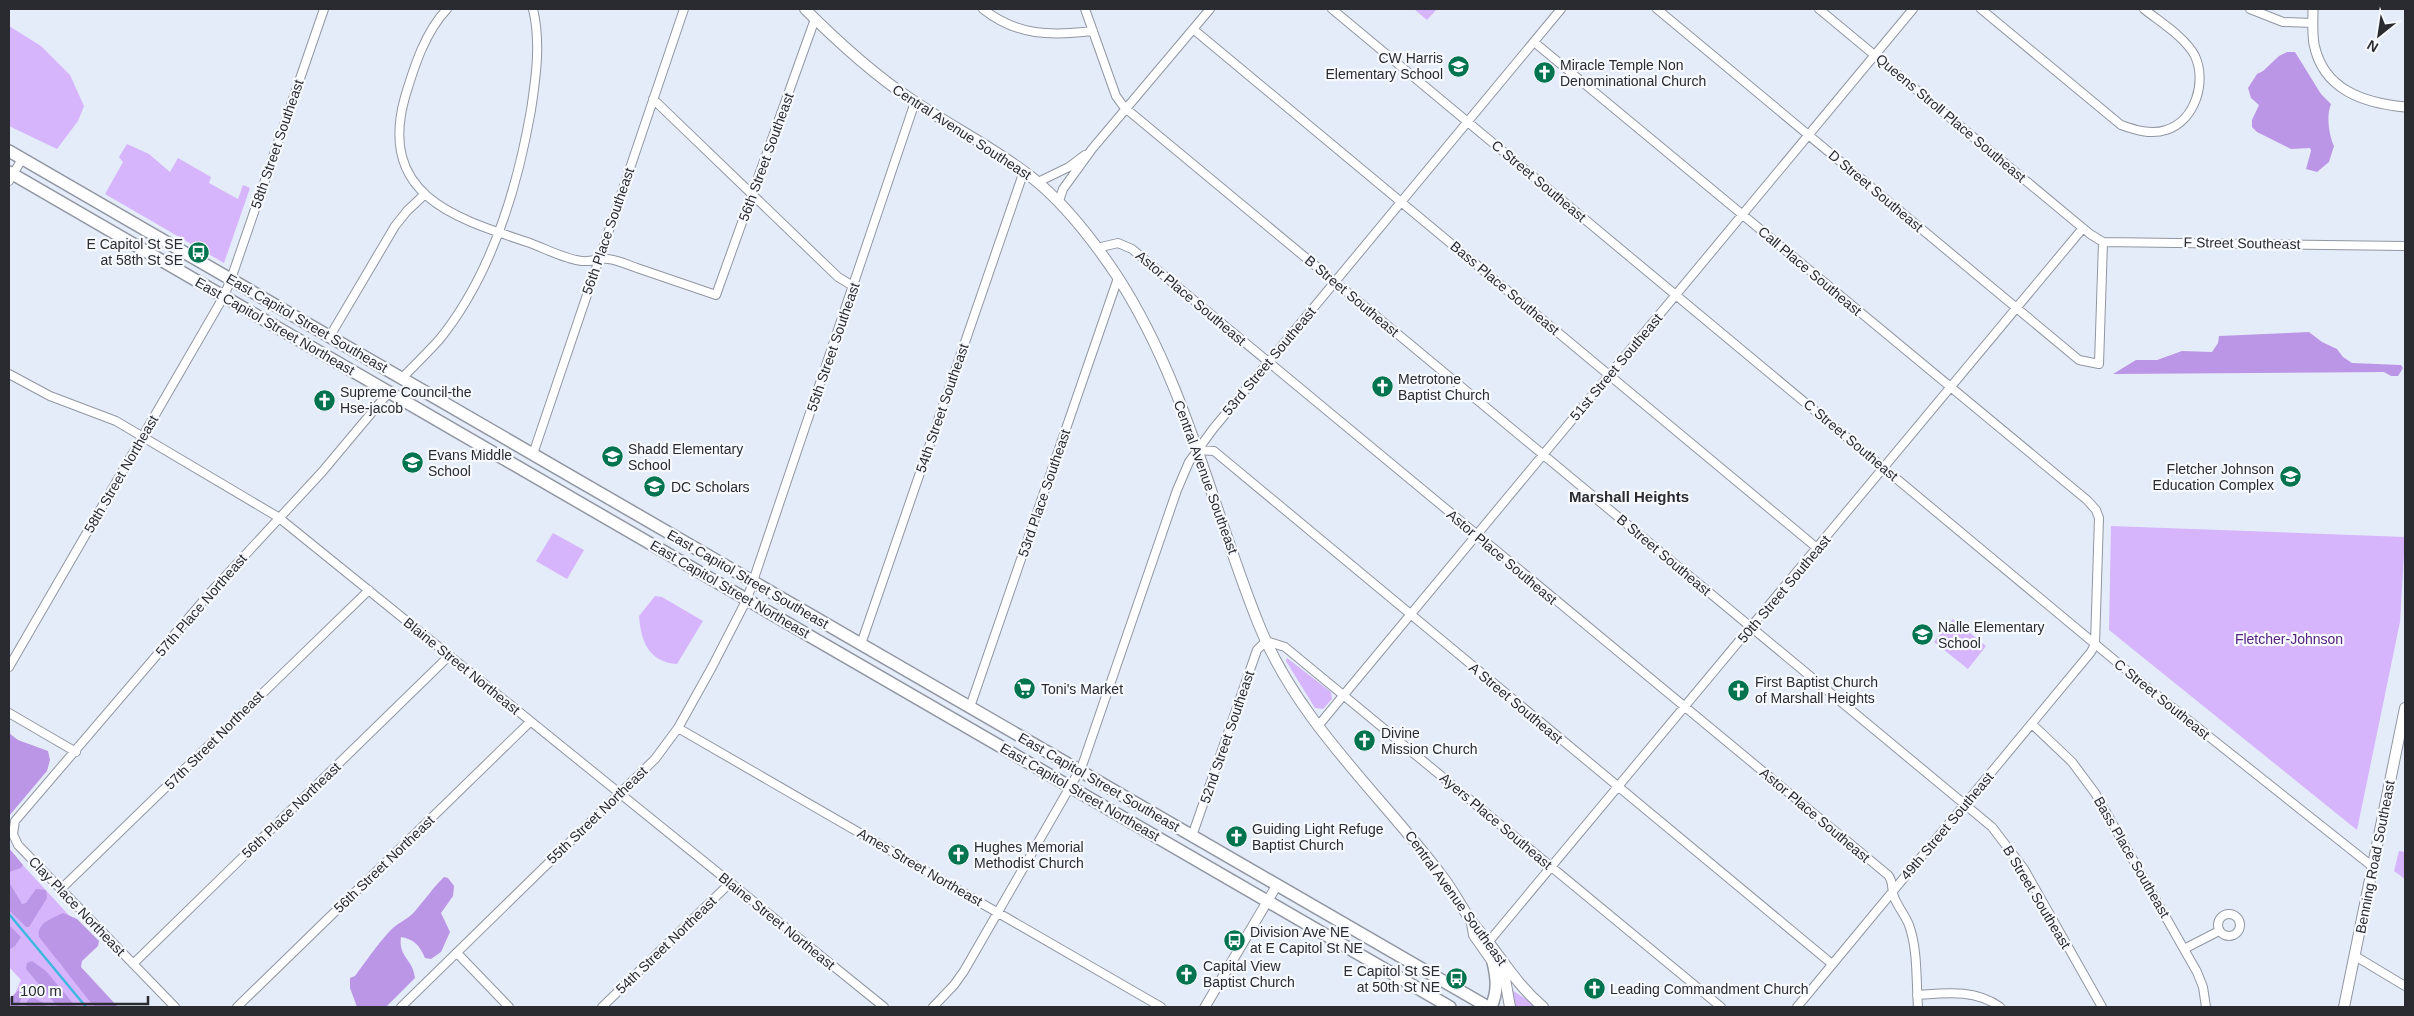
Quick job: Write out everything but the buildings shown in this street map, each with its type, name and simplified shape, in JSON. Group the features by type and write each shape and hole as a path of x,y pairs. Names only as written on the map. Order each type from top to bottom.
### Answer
{"main road":[{"name":"Central Avenue Southeast","path":"805,9 868,66 915,102 1024,171 1038,182 1059,202 1097,248 1118,278 1161,357 1197,450 1266,641 1290,685 1318,726 1410,833 1446,881 1486,945 1513,978 1543,1007"},
{"name":"East Capitol Street Southeast","path":"9,151 533,454 750,590 861,644 1489,1007"},
{"name":"East Capitol Street Northeast","path":"10,175 389,392 750,590 1071,787 1450,1007"},
{"name":"Benning Road Southeast","path":"2344,1007 2405,708"},
{"path":"1486,945 1498,985 1489,1007"},
{"path":"1492,962 1505,979 1510,1007"}],"street":[{"name":"58th Street Southeast","path":"231,280 324,9"},
{"path":"447,9 434,26 424,46 407,90 399,124 399,144 402,159 408,172 425,194 451,214 582,261 598,260"},
{"path":"402,378 439,339 460,310 483,270 514,188 525,142 536,78 538,40 533,9"},
{"name":"56th Place Southeast","path":"533,454 684,9"},
{"path":"983,9 1005,24 1028,32 1059,35 1093,31"},
{"path":"1085,9 1116,96 1126,109"},
{"path":"1059,202 1063,189 1092,149 1210,9"},
{"name":"C Street Southeast","path":"1332,9 2096,644 2373,868"},
{"name":"53rd Street Southeast","path":"933,1007 958,980 1079,771 1176,490 1197,450 1561,9"},
{"name":"D Street Southeast","path":"1657,9 2079,360 2099,364 2103,242"},
{"name":"Queens Stroll Place Southeast","path":"1819,9 2083,228"},
{"name":"51st Street Southeast","path":"1318,726 1913,9"},
{"path":"1982,9 2121,125 2135,131 2151,132 2166,130 2186,116 2194,105 2198,93 2199,78 2198,66 2190,48 2144,9"},
{"path":"2250,9 2283,22 2313,22"},
{"path":"2313,9 2316,51 2326,72 2339,86 2364,100 2405,107"},
{"name":"56th Street Southeast","path":"598,260 608,259 716,295 815,19"},
{"name":"Bass Place Southeast","path":"1193,29 1817,548"},
{"name":"Call Place Southeast","path":"1534,42 2087,500 2096,510 2100,522 2096,644"},
{"path":"653,99 838,276 854,286"},
{"name":"55th Street Southeast","path":"750,590 915,102"},
{"name":"B Street Southeast","path":"1126,109 1965,804 2000,836 2021,864 2102,1007"},
{"path":"1038,182 1069,167 1092,149"},
{"path":"10,175 22,159"},
{"name":"54th Street Southeast","path":"861,644 1024,171"},
{"path":"330,336 395,226 407,211 425,194"},
{"path":"2083,228 2103,242"},
{"name":"50th Street Southeast","path":"1486,945 2083,228"},
{"name":"F Street Southeast","path":"2103,242 2405,246"},
{"name":"Astor Place Southeast","path":"1097,248 1118,243 1130,247 1888,875 1892,881 1892,892 1912,934 1918,1007"},
{"name":"53rd Place Southeast","path":"970,707 1118,278"},
{"name":"58th Street Northeast","path":"9,667 224,296 231,280"},
{"name":"Blaine Street Northeast","path":"9,374 55,398 104,415 278,517 884,1007"},
{"name":"57th Place Northeast","path":"15,821 76,752 209,594 278,517 322,472 389,392"},
{"name":"A Street Southeast","path":"1197,450 1214,451 1832,964"},
{"name":"57th Street Northeast","path":"60,889 369,590"},
{"name":"55th Street Northeast","path":"401,1007 655,759 678,728 712,667 750,590"},
{"name":"Ayers Place Southeast","path":"1266,641 1289,650 1344,694 1721,1007"},
{"name":"52nd Street Southeast","path":"1192,836 1257,650 1266,641"},
{"name":"49th Street Southeast","path":"1797,1007 2089,656 2096,644"},
{"name":"56th Place Northeast","path":"133,964 449,656"},
{"path":"9,713 76,752"},
{"name":"56th Street Northeast","path":"237,1007 530,722"},
{"name":"Bass Place Southeast","path":"2032,724 2062,752 2089,784 2200,979 2206,1007"},
{"name":"Ames Street Northeast","path":"678,728 1161,1007"},
{"name":"Clay Place Northeast","path":"15,821 12,828 18,845 175,1007"},
{"name":"54th Street Northeast","path":"602,1007 730,883"},
{"path":"1205,1007 1277,885"},
{"path":"2184,949 2219,931"},
{"path":"457,953 509,1007"},
{"path":"2355,956 2405,986"},
{"path":"1917,995 1961,993 1981,997 2000,1007"}],"green space":[{"path":"1414,9 1437,9 1427,20"},
{"path":"9,26 41,46 70,75 84,106 78,121 57,149 9,126"},
{"path":"127,144 149,154 170,172 178,158 211,177 209,183 238,199 243,185 250,188 224,263 105,194 123,162 119,157"},
{"name":"Fletcher-Johnson","path":"2111,526 2405,537 2400,622 2357,830 2109,630"},
{"path":"553,533 584,550 567,579 536,561"},
{"path":"655,596 662,597 703,621 677,664 667,662 653,655 648,649 642,634 639,616"},
{"path":"1953,619 1986,646 1968,669 1934,642"},
{"path":"1287,658 1331,692 1332,699 1323,709 1315,708 1286,661"},
{"path":"9,850 88,936 59,963 100,1007 9,1007 21,980 9,967"},
{"path":"2399,851 2405,852 2405,879 2394,871"},
{"path":"1512,990 1538,1007 1514,1007"}],"shaded area":[{"path":"2287,52 2295,52 2321,94 2331,104 2329,109 2329,125 2334,146 2329,162 2317,172 2306,169 2311,151 2310,148 2291,149 2257,132 2252,127 2252,120 2259,105 2251,98 2248,88 2257,74 2279,56"},
{"path":"2309,332 2322,342 2337,349 2343,357 2352,363 2401,365 2403,368 2398,376 2391,376 2384,372 2113,374 2136,360 2157,360 2182,351 2212,352 2218,343 2219,336"},
{"path":"9,733 18,740 48,751 50,760 47,771 9,816"},
{"path":"9,848 23,865 21,868 9,872"},
{"path":"444,877 448,878 454,886 453,896 441,913 450,932 441,952 431,959 425,958 416,944 410,939 401,937 402,949 412,966 415,978 386,1007 357,1007 350,988 350,978 355,976 392,929 413,913"},
{"path":"9,882 22,904 26,903 36,889 46,890 47,898 29,927 26,927 9,910"},
{"path":"63,913 77,919 99,941 98,946 82,961 81,967 118,1007 96,1007 91,1003 39,937 40,928 43,925 50,919"},
{"path":"9,925 21,937 15,946 10,949"},
{"path":"32,961 46,971 76,1007 58,1007 26,969 27,963"},
{"path":"19,990 23,994 18,1007 9,1007 9,999"},
{"path":"32,997 44,1003 46,1007 26,1007 27,1001"}],"waterway":[{"path":"9,914 86,1007"}],"place":[{"name":"CW Harris Elementary School","path":"1459,66"},
{"name":"Miracle Temple Non Denominational Church","path":"1544,73"},
{"name":"E Capitol St SE at 58th St SE","path":"199,252"},
{"name":"Metrotone Baptist Church","path":"1382,387"},
{"name":"Supreme Council-the Hse-jacob","path":"324,400"},
{"name":"Shadd Elementary School","path":"612,457"},
{"name":"Evans Middle School","path":"412,463"},
{"name":"Fletcher Johnson Education Complex","path":"2290,477"},
{"name":"DC Scholars","path":"655,487"},
{"name":"Nalle Elementary School","path":"1922,635"},
{"name":"Toni's Market","path":"1025,689"},
{"name":"First Baptist Church of Marshall Heights","path":"1739,690"},
{"name":"Divine Mission Church","path":"1365,741"},
{"name":"Guiding Light Refuge Baptist Church","path":"1236,837"},
{"name":"Hughes Memorial Methodist Church","path":"958,855"},
{"name":"Division Ave NE at E Capitol St NE","path":"1234,940"},
{"name":"Capital View Baptist Church","path":"1187,974"},
{"name":"E Capitol St SE at 50th St NE","path":"1456,979"},
{"name":"Leading Commandment Church","path":"1594,989"}],"district":[{"name":"Marshall Heights","path":"1629,496"}]}
